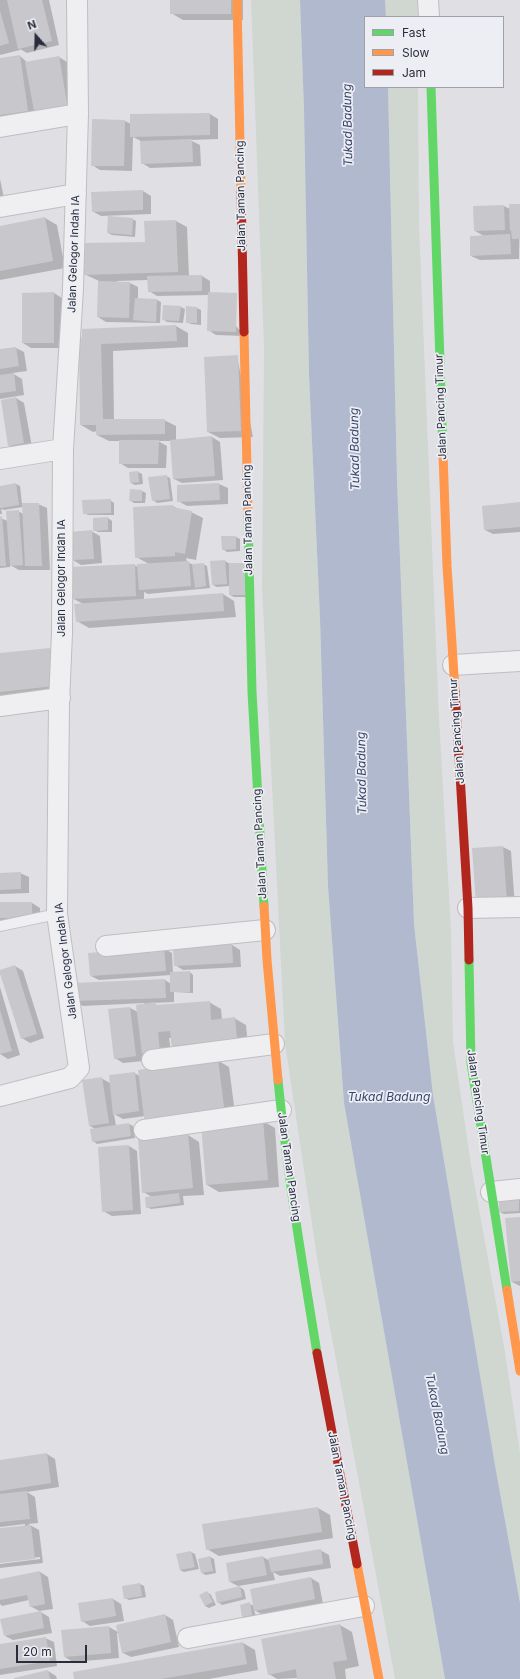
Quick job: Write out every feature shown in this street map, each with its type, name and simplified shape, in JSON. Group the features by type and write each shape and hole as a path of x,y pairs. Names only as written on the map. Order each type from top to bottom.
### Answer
{"street":[{"name":"Jalan Gelogor Indah IA","path":"0,1096 70,1078 79,1068 57,914 62,626 63,449 73,289 78,114 78,0"},
{"name":"Jalan Taman Pancing","path":"237,0 252,692 265,930 274,1044 281,1110 304,1274 319,1364 379,1679"},
{"path":"428,0 429,16"},
{"name":"Jalan Pancing Timur","path":"431,88 447,566 468,908 471,1063 520,1371"},
{"path":"0,127 78,114"},
{"path":"0,207 76,194"},
{"path":"0,459 63,449"},
{"path":"453,665 520,661"},
{"path":"0,706 60,698"},
{"path":"468,908 520,907"},
{"path":"106,946 265,930"},
{"path":"152,1060 274,1044"},
{"path":"144,1130 281,1110"},
{"path":"491,1192 520,1189"},
{"path":"188,1638 364,1606"}],"lane":[{"path":"0,926 57,914"}],"shaded area":[{"path":"251,0 300,0 304,109 309,375 320,618 328,886 344,1103 445,1679 395,1679 318,1264 285,1043 262,588 264,349"},
{"path":"385,0 417,0 418,16 386,16"},
{"path":"388,88 418,88 419,224 439,718 451,930 453,1042 471,1165 505,1352 520,1453 520,1603 496,1471 433,1095 414,923 397,480"}],"water":[{"name":"Tukad Badung","path":"300,0 385,0 386,16 364,16 364,88 388,88 397,480 414,924 433,1095 496,1471 520,1603 520,1679 445,1679 344,1103 328,886 320,618 309,375 304,109"}],"building":[{"path":"7,0 42,0 52,41 18,49"},
{"path":"170,0 231,0 231,14 170,14"},
{"path":"0,11 9,43 0,46"},
{"path":"20,55 28,111 0,115 0,58"},
{"path":"59,56 68,109 35,116 25,62"},
{"path":"210,113 210,135 130,137 130,114"},
{"path":"92,119 125,120 124,166 91,166"},
{"path":"192,139 193,162 141,164 140,141"},
{"path":"143,190 143,210 92,212 91,192"},
{"path":"509,204 520,204 520,239 512,239 511,230 510,231"},
{"path":"504,205 505,230 474,231 473,206"},
{"path":"108,216 133,218 132,235 107,233"},
{"path":"45,217 53,261 0,271 0,226"},
{"path":"176,220 178,272 83,275 83,243 145,242 144,221"},
{"path":"510,234 511,254 470,256 470,236"},
{"path":"202,275 202,291 148,292 147,276"},
{"path":"98,281 130,282 129,318 97,317"},
{"path":"54,292 54,343 22,343 22,293"},
{"path":"208,292 237,293 236,332 207,331"},
{"path":"135,298 157,299 156,322 133,320"},
{"path":"163,305 181,306 179,321 162,320"},
{"path":"186,306 197,307 197,323 186,323"},
{"path":"176,325 177,341 101,344 103,419 165,419 165,434 96,435 96,425 80,425 79,338 82,338 82,329"},
{"path":"16,347 19,366 0,369 0,349"},
{"path":"238,355 241,431 207,432 204,357"},
{"path":"14,373 16,391 0,393 0,375"},
{"path":"16,397 24,443 8,446 1,400"},
{"path":"212,436 215,476 173,479 170,440"},
{"path":"119,440 159,440 158,464 119,464"},
{"path":"138,471 139,482 130,483 129,472"},
{"path":"167,475 170,499 152,501 148,477"},
{"path":"16,483 19,505 0,508 0,486"},
{"path":"219,483 220,500 177,502 177,485"},
{"path":"130,489 142,490 142,501 129,501"},
{"path":"111,499 111,513 83,514 82,500"},
{"path":"520,502 520,527 484,530 482,506"},
{"path":"22,503 39,503 42,566 25,566"},
{"path":"173,505 173,507 192,511 185,554 175,552 175,556 135,558 133,507"},
{"path":"19,510 23,565 10,566 6,511"},
{"path":"2,516 6,566 0,566 0,517"},
{"path":"108,517 108,530 93,531 93,518"},
{"path":"92,530 94,559 72,560 70,532"},
{"path":"221,536 236,536 236,549 222,550"},
{"path":"225,560 227,584 212,585 210,561"},
{"path":"189,561 191,586 139,590 137,564"},
{"path":"204,563 206,586 195,588 192,564"},
{"path":"229,563 247,563 247,595 229,595"},
{"path":"135,564 136,596 71,599 70,567"},
{"path":"223,593 224,611 76,622 74,604"},
{"path":"50,648 54,686 0,692 0,653"},
{"path":"503,846 507,903 476,905 472,848"},
{"path":"21,872 21,889 0,890 0,873"},
{"path":"0,902 32,902 32,918 0,918"},
{"path":"232,944 233,963 174,966 173,947"},
{"path":"164,947 166,971 90,976 88,953"},
{"path":"15,965 37,1034 21,1039 0,974 0,970"},
{"path":"190,971 190,992 170,992 170,972"},
{"path":"165,979 166,998 74,1001 74,983"},
{"path":"210,1001 211,1020 235,1017 237,1039 172,1046 170,1031 158,1032 160,1052 142,1054 136,1005 155,1002 155,1005"},
{"path":"130,1007 136,1056 114,1059 108,1009"},
{"path":"0,1010 12,1051 0,1054"},
{"path":"218,1059 225,1115 145,1125 138,1070"},
{"path":"135,1072 139,1111 113,1115 109,1075"},
{"path":"102,1077 109,1123 89,1126 82,1080"},
{"path":"263,1120 268,1180 206,1185 201,1125"},
{"path":"129,1123 131,1136 92,1142 90,1129"},
{"path":"188,1134 193,1188 142,1193 138,1138"},
{"path":"129,1145 133,1210 102,1212 98,1147"},
{"path":"179,1193 180,1203 146,1208 145,1197"},
{"path":"499,1196 519,1196 519,1211 499,1212"},
{"path":"520,1217 520,1281 511,1282 505,1218"},
{"path":"47,1453 51,1483 0,1491 0,1460"},
{"path":"27,1491 30,1519 0,1522 0,1494"},
{"path":"318,1507 322,1532 206,1550 202,1524"},
{"path":"31,1525 35,1559 0,1563 0,1528"},
{"path":"321,1549 323,1564 271,1572 268,1558"},
{"path":"191,1551 195,1567 180,1570 176,1554"},
{"path":"210,1556 213,1571 201,1573 198,1559"},
{"path":"263,1556 267,1575 229,1582 226,1563"},
{"path":"40,1571 45,1604 30,1607 27,1595 0,1600 0,1579"},
{"path":"311,1577 315,1599 254,1611 250,1589"},
{"path":"140,1583 142,1596 124,1599 122,1586"},
{"path":"240,1586 242,1597 217,1603 215,1592"},
{"path":"207,1591 213,1602 205,1606 199,1595"},
{"path":"113,1598 116,1616 81,1622 78,1603"},
{"path":"250,1602 252,1615 242,1617 240,1605"},
{"path":"41,1611 44,1628 4,1636 0,1619"},
{"path":"165,1614 171,1642 122,1653 116,1625"},
{"path":"340,1624 347,1660 333,1662 336,1679 297,1679 296,1669 268,1675 261,1639"},
{"path":"109,1626 111,1653 64,1657 61,1630"},
{"path":"46,1637 50,1661 0,1669 0,1644"},
{"path":"243,1642 247,1664 161,1679 74,1679 73,1672"},
{"path":"48,1670 50,1679 14,1679 14,1678"}],"traffic: fast":[{"path":"431,88 443,454"},
{"path":"248,516 252,692 264,906"},
{"path":"469,960 471,1063 507,1290"},
{"path":"278,1080 290,1182 317,1353"}],"traffic: slow":[{"path":"237,0 241,191"},
{"path":"244,332 248,516"},
{"path":"443,454 447,566 455,691"},
{"path":"264,906 267,960 278,1080"},
{"path":"507,1290 520,1371"},
{"path":"357,1564 379,1679"}],"traffic: jam":[{"path":"241,191 244,332"},
{"path":"455,691 468,908 469,960"},
{"path":"317,1353 357,1564"}]}
